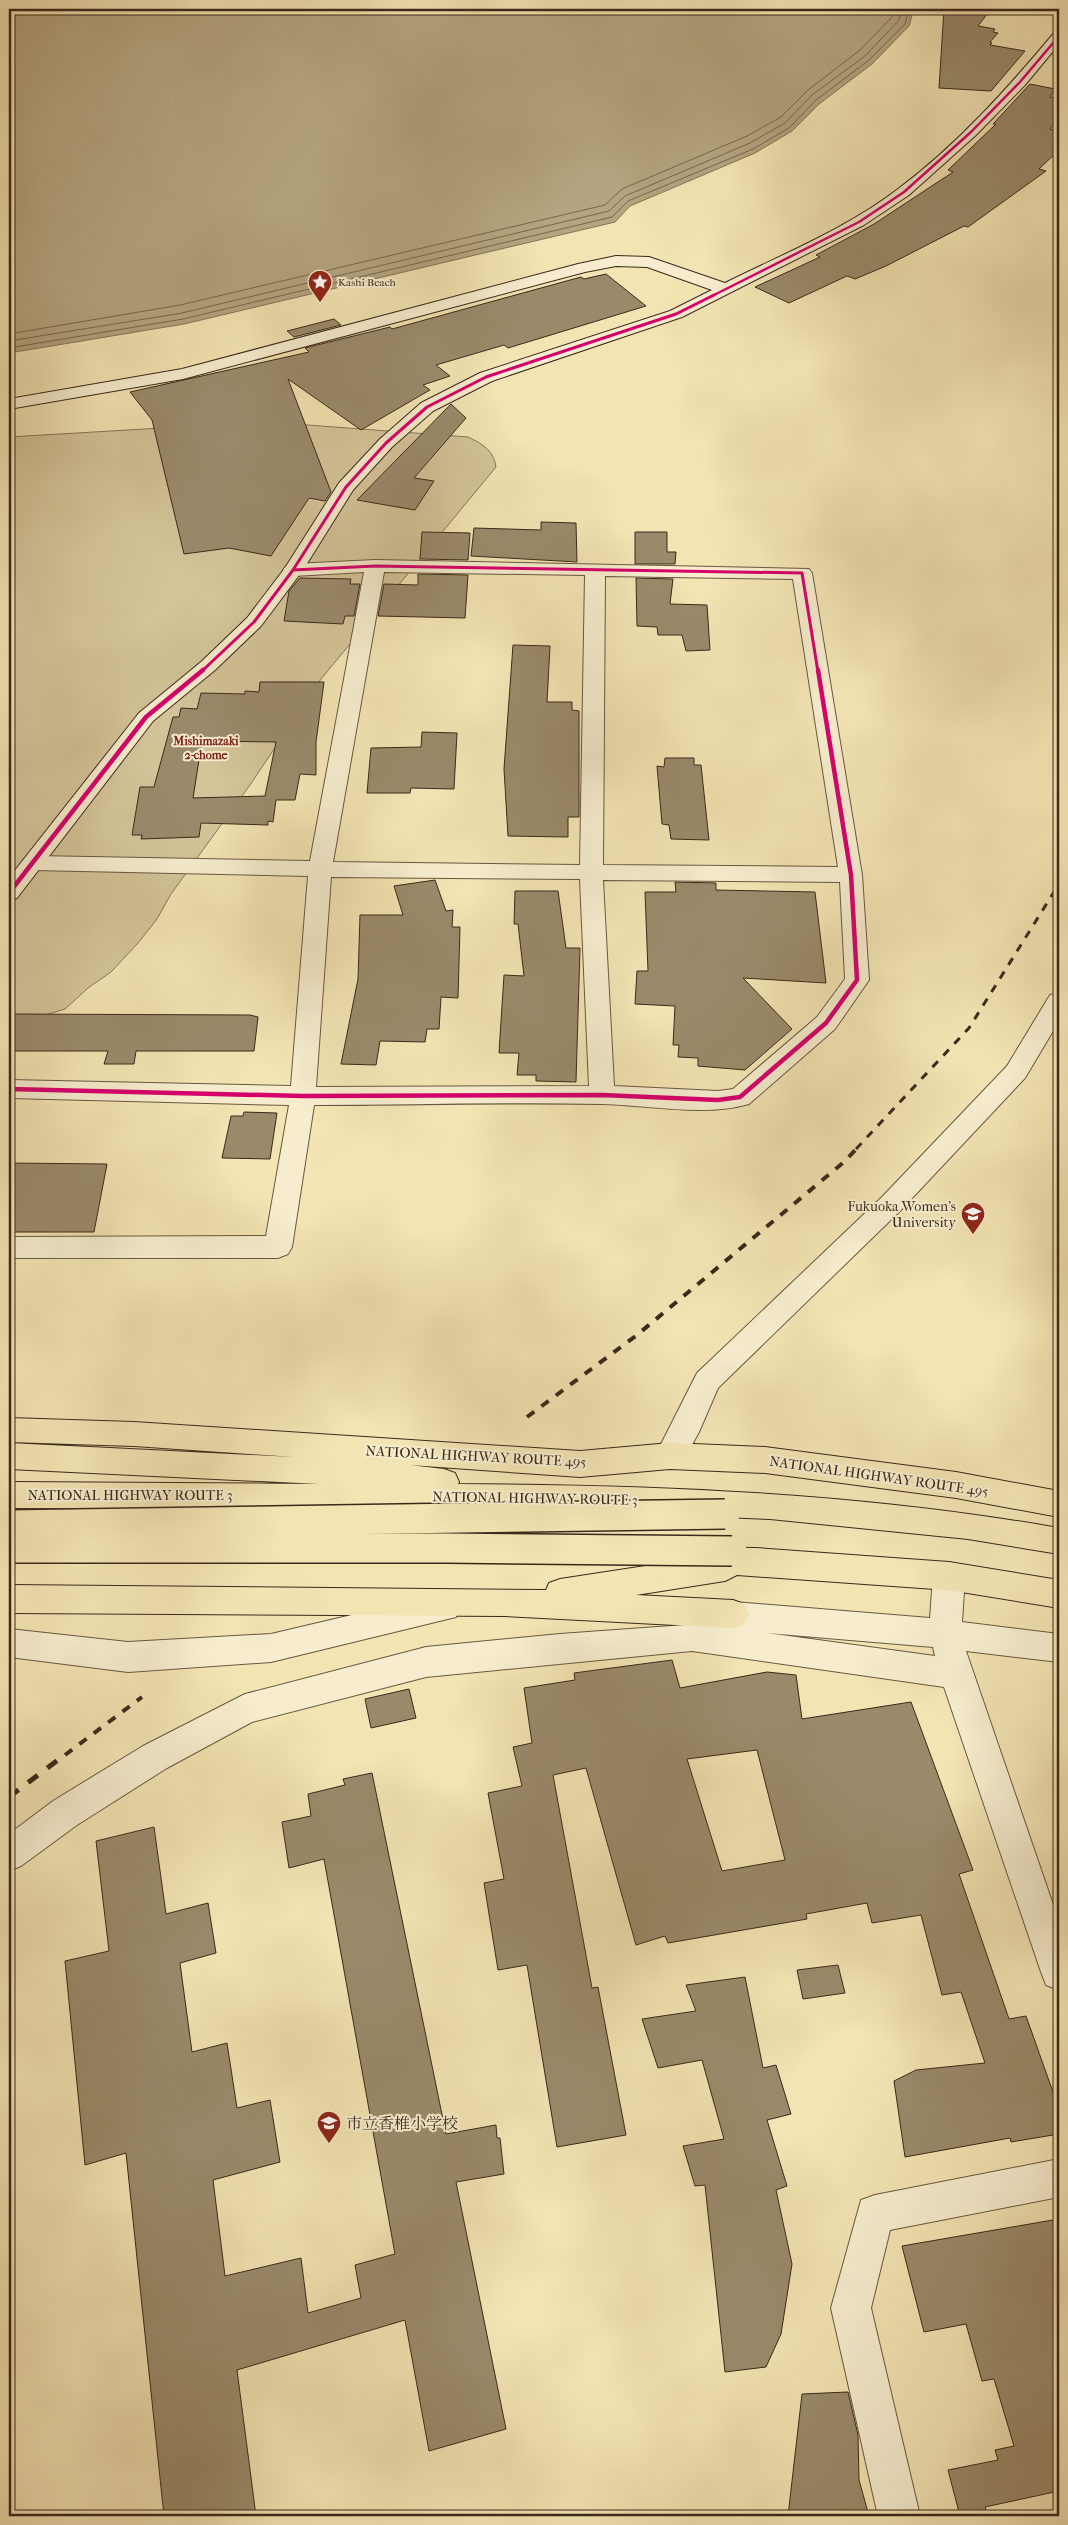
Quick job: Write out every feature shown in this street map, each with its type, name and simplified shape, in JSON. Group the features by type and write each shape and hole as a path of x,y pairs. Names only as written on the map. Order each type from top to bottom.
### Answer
{"highway":[{"name":"NATIONAL HIGHWAY ROUTE 495","path":"9,1430 134,1434 580,1464 670,1456 775,1462 956,1485 1059,1504"},
{"path":"9,1456 380,1474 584,1498"},
{"path":"380,1474 580,1464"},
{"name":"NATIONAL HIGHWAY ROUTE 3","path":"9,1495 584,1498 770,1506 968,1526 1059,1541"},
{"path":"9,1524 726,1514 987,1541 1059,1552"},
{"path":"9,1548 416,1548 732,1551 992,1573 1059,1584"},
{"path":"9,1556 137,1554 756,1562 949,1576 1059,1594"},
{"path":"505,1602 756,1562"},
{"path":"9,1599 505,1602 733,1614"}],"street":[{"path":"9,894 146,717 208,666 254,622 293,570 346,487 386,444 427,407 486,376 676,314 859,222 904,192 971,132 1020,82 1059,36"},
{"path":"9,404 183,374 584,267 616,261 648,262 726,289"},
{"path":"9,1089 303,1096 602,1095 718,1100 740,1097 826,1024 857,980 850,876 802,573 375,566 293,570"},
{"path":"9,1248 278,1247 303,1096 320,869 375,566"},
{"path":"595,571 591,873 602,1095"},
{"path":"34,863 850,876"},
{"path":"670,1456 684,1432 707,1381 891,1204 1016,1072 1059,1001"},
{"path":"949,1576 945,1634 956,1674 1059,1972"},
{"path":"9,1643 128,1657 271,1648 442,1607 733,1614 945,1634 1059,1648"},
{"path":"9,1854 81,1803 155,1757 245,1709 426,1662 692,1637 956,1674"},
{"path":"899,2516 851,2308 875,2214 1059,2178"}],"shaded area":[{"path":"308,425 468,437 478,442 490,452 496,467 321,679 250,785 171,894 157,919 138,943 111,972 88,988 65,1009 9,1026 9,437 162,428"}],"water":[{"path":"9,9 914,9 909,26 872,64 819,104 792,131 755,153 630,206 615,222 184,324 9,353"}],"building":[{"path":"944,9 991,9 978,26 995,29 993,32 998,33 990,42 992,43 990,45 1025,51 991,91 939,88"},
{"path":"1030,84 1055,89 1050,97 1059,98 1059,117 1050,129 1059,131 1059,150 1039,169 1046,171 968,227 964,226 886,266 855,279 847,276 789,303 755,287 820,257 816,255 874,224 953,172 948,170 996,124 993,124"},
{"path":"606,274 646,306 508,348 504,345 436,365 450,376 423,385 430,390 361,430 288,379 331,492 325,501 309,498 271,556 229,548 184,554 152,420 130,392 309,352 305,348 390,327 392,329 581,277 584,279"},
{"path":"334,319 341,325 294,337 287,331"},
{"path":"451,404 466,418 414,478 434,481 415,510 357,500"},
{"path":"541,522 576,523 577,562 471,556 474,528 541,530"},
{"path":"422,532 470,533 468,560 420,559"},
{"path":"635,532 667,532 667,552 676,552 675,564 635,564"},
{"path":"418,574 468,575 465,618 378,616 384,584 418,585"},
{"path":"300,578 351,579 350,584 360,584 354,616 345,616 343,624 284,621 289,591"},
{"path":"636,578 673,579 670,604 707,605 710,650 686,651 682,635 658,635 657,627 637,626"},
{"path":"513,645 550,646 547,702 572,702 572,710 579,711 579,817 568,817 568,837 508,836 504,769"},
{"path":"260,682 324,682 316,742 316,775 300,774 295,800 276,800 273,822 268,821 268,825 201,823 199,837 141,839 142,835 132,835 140,787 154,787 173,717 179,717 181,708 197,709 201,693 245,694 245,691 259,692","holes":["202,741 276,742 265,796 193,798"]},
{"path":"422,732 457,733 454,789 411,788 410,793 367,793 371,748 421,747"},
{"path":"665,758 694,758 694,765 701,765 709,840 671,839 669,825 662,824 657,766 664,767"},
{"path":"435,880 446,911 453,910 452,927 460,927 458,998 441,997 439,1029 427,1029 425,1042 380,1041 376,1065 341,1064 358,979 360,915 403,915 394,886"},
{"path":"675,882 716,883 716,890 815,892 826,983 743,978 792,1029 745,1070 698,1066 698,1058 678,1057 679,1045 673,1045 675,1006 635,1004 637,971 648,971 645,892 676,892"},
{"path":"515,891 558,891 566,948 580,948 576,1082 536,1081 536,1075 517,1075 519,1053 499,1053 504,975 524,976 518,924 514,924"},
{"path":"9,1014 250,1015 258,1017 254,1051 136,1051 134,1064 104,1064 108,1051 9,1051"},
{"path":"244,1112 277,1113 270,1159 222,1158 231,1116 243,1116"},
{"path":"9,1163 107,1164 94,1232 9,1232"},
{"path":"672,1660 680,1688 767,1672 796,1675 802,1719 911,1702 973,1870 959,1874 1009,2019 1026,2016 1059,2109 1059,2134 1011,2142 1010,2138 905,2157 894,2081 916,2070 985,2063 961,1992 942,1995 921,1915 872,1923 867,1903 806,1914 807,1919 668,1943 665,1936 636,1945 586,1768 553,1775 592,1988 598,1987 626,2135 557,2147 527,1965 498,1970 484,1883 504,1879 488,1793 522,1786 513,1747 532,1743 524,1688 575,1680 574,1673","holes":["757,1750 785,1860 722,1871 687,1759"]},
{"path":"409,1689 416,1718 371,1728 365,1699"},
{"path":"372,1773 446,2134 496,2125 497,2138 500,2138 504,2174 456,2182 506,2429 429,2451 405,2320 237,2370 256,2516 164,2516 126,2153 85,2165 65,1961 109,1951 96,1841 154,1827 166,1914 208,1903 216,1953 180,1963 192,2052 227,2043 237,2108 270,2100 280,2162 213,2180 225,2276 301,2258 308,2313 361,2298 355,2265 395,2254 324,1859 289,1868 282,1822 311,1816 308,1794 345,1785 343,1779"},
{"path":"838,1965 845,1993 803,1999 797,1970"},
{"path":"745,1977 763,2068 776,2065 791,2114 767,2120 787,2186 776,2190 792,2264 781,2334 766,2367 725,2372 705,2185 695,2186 683,2146 724,2139 702,2060 658,2068 642,2019 696,2011 686,1985"},
{"path":"1053,2220 1059,2240 1059,2491 985,2507 988,2516 960,2516 948,2470 998,2460 995,2450 1014,2446 994,2379 982,2381 966,2324 924,2332 902,2246"},
{"path":"848,2392 858,2435 859,2480 869,2516 788,2516 802,2394"}],"railway":[{"path":"856,1149 969,1028 1059,884"},
{"path":"527,1417 637,1335 844,1162 858,1147"},
{"path":"65,1755 142,1697"},
{"path":"9,1797 66,1754"}],"cycle path":[{"path":"9,893 146,717 208,666 254,622 293,570 346,487 386,443 427,407 486,377 676,314 859,222 904,192 971,132 1020,82 1059,36"},
{"path":"9,1089 303,1096 602,1095 718,1100 740,1097 826,1023 857,980 851,875 802,573 375,566 293,570"}],"place":[{"name":"Kashi Beach","path":"320,303"},
{"name":"Fukuoka Women's University","path":"973,1235"},
{"name":"市立香椎小学校","path":"329,2144"}],"district":[{"name":"Mishimazaki 2-chome","path":"206,748"}]}
